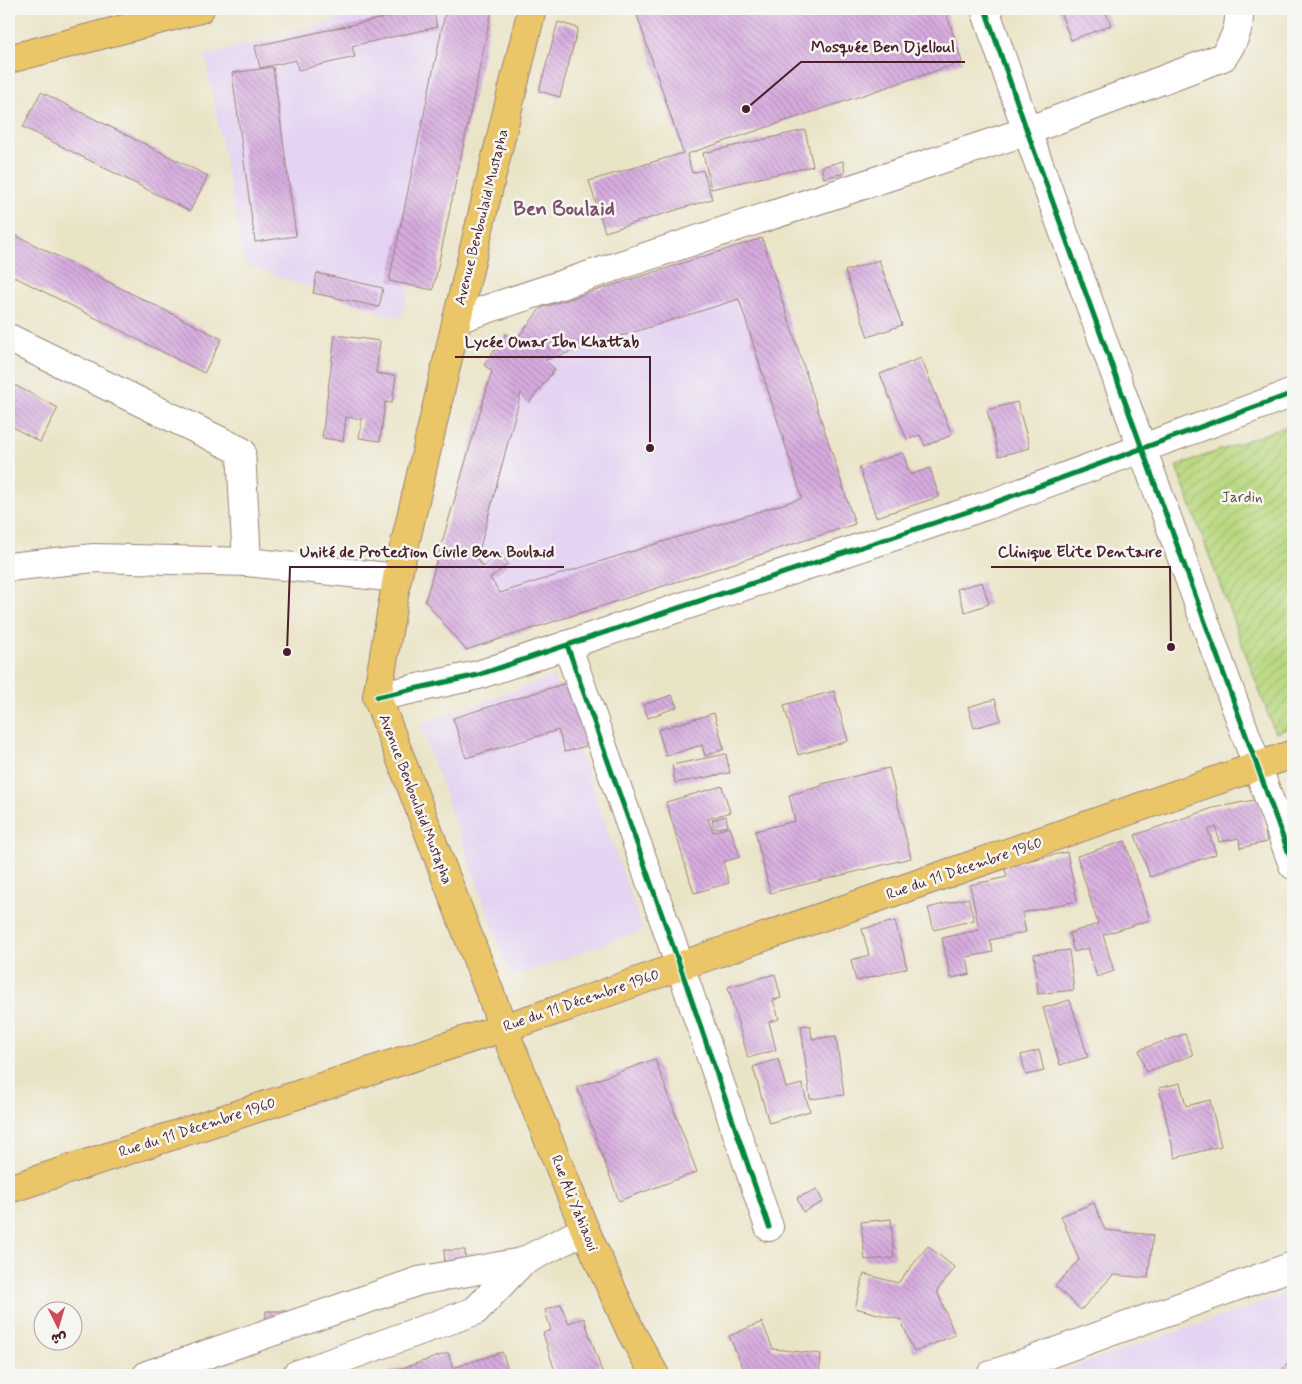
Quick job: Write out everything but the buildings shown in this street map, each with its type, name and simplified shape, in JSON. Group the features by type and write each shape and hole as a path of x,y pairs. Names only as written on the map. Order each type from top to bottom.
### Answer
{"main road":[{"path":"9,59 200,9"},
{"name":"Avenue Benboulaid Mustapha","path":"503,1027 377,697 397,578 532,9"},
{"name":"Rue du 11 Décembre 1960","path":"9,1189 567,1007 680,966 1293,754"},
{"name":"Rue Ali Yahiaoui","path":"503,1027 585,1230 631,1332 655,1375"}],"street":[{"path":"984,9 1293,865"},
{"path":"457,319 1027,131 1223,56 1234,42 1240,16 1238,9"},
{"path":"9,338 241,451 247,562"},
{"path":"377,697 478,675 985,506 1293,393"},
{"path":"9,567 94,558 247,562 397,578"},
{"path":"567,645 769,1227"},
{"path":"147,1375 419,1281 522,1262 585,1230"},
{"path":"296,1375 475,1311 522,1262"},
{"path":"991,1375 1293,1266"}],"shaded area":[{"path":"380,9 484,9 401,319 245,265 205,55"},
{"path":"762,238 855,524 466,650 425,601 492,372 484,365 506,334 516,340 541,308"},
{"path":"553,677 643,930 511,978 420,724"},
{"path":"1293,1292 1293,1375 1050,1375"}],"green space":[{"name":"Jardin","path":"1293,424 1293,727 1275,733 1176,466"}],"cycle path":[{"path":"985,9 1027,131 1293,865"},
{"path":"377,697 478,675 985,506 1293,393"},
{"path":"567,645 769,1227"}],"place":[{"name":"Mosquée Ben Djelloul","path":"746,109"},
{"name":"Lycée Omar Ibn Khattab","path":"650,448"},
{"name":"Clinique Elite Dentaire","path":"1171,647"},
{"name":"Unité de Protection Civile Ben Boulaid","path":"287,652"}],"district":[{"name":"Ben Boulaid","path":"564,208"}]}
